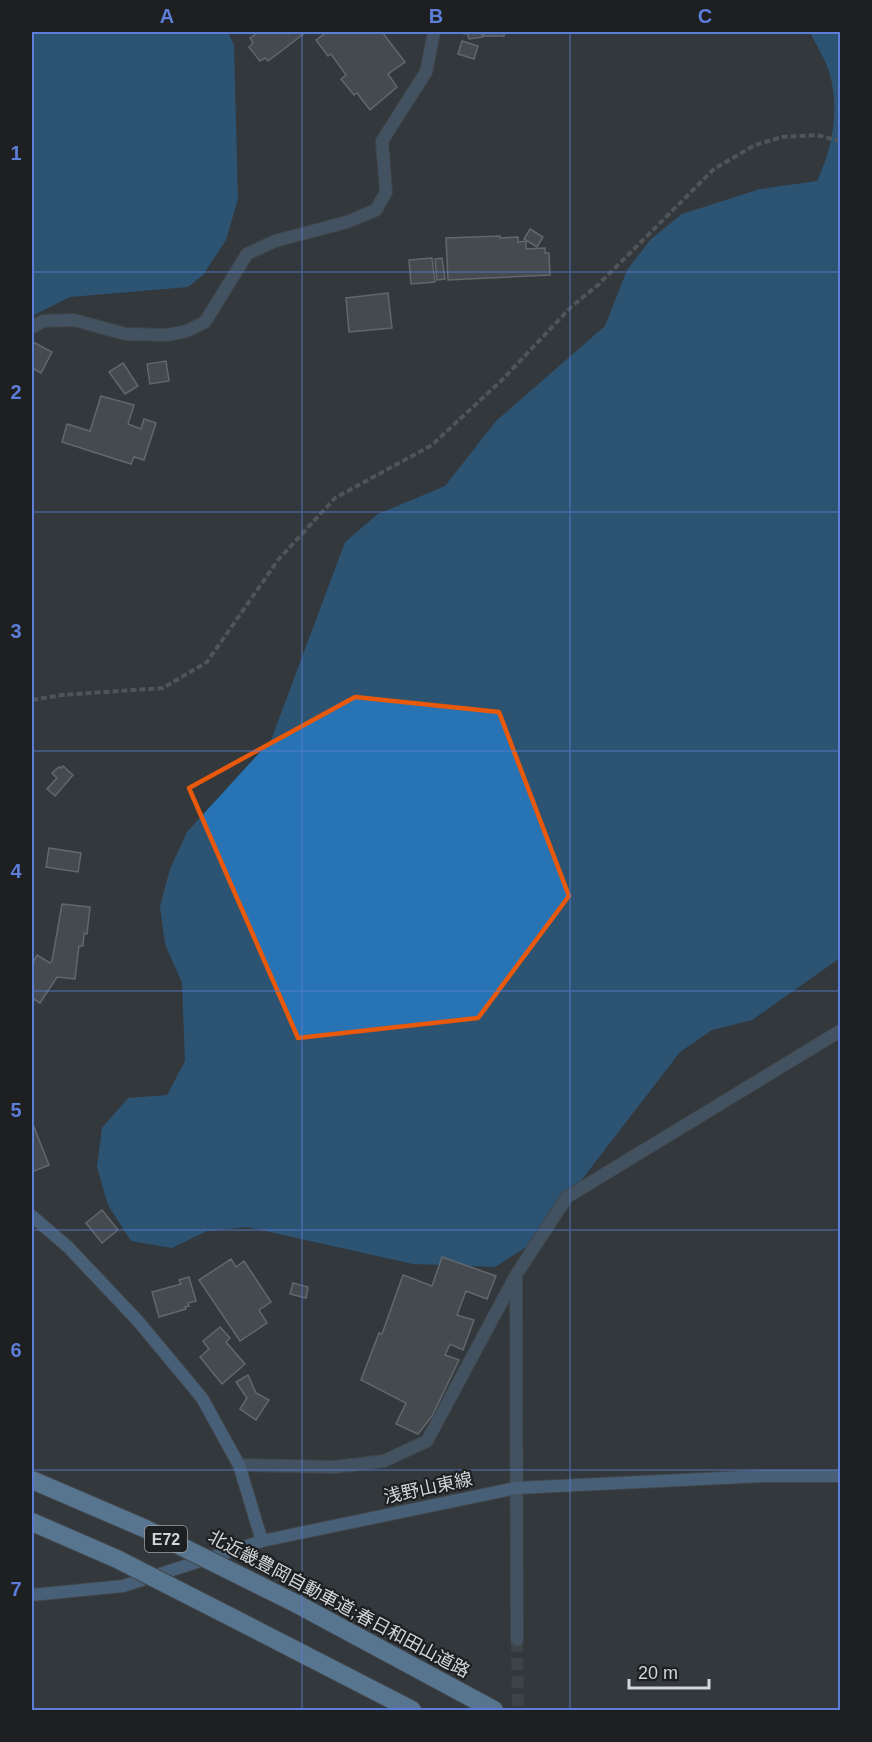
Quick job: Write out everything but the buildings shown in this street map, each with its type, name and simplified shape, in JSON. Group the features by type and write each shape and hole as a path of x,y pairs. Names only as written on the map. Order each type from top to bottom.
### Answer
{"highway":[{"name":"北近畿豊岡自動車道;春日和田山道路","path":"32,1480 146,1529 297,1604 495,1710"},
{"name":"E72","path":"32,1522 117,1559 412,1710"},
{"path":"280,1641 386,1710"}],"main road":[{"path":"32,1216 68,1247 138,1321 202,1398 239,1465 262,1541"},
{"name":"浅野山東線","path":"34,1595 123,1586 262,1541 516,1488 764,1476 840,1476"}],"street":[{"path":"32,327 43,321 74,320 126,334 167,335 187,331 205,322 247,254 275,241 347,222 376,210 386,192 382,141 426,72 434,32"},
{"path":"239,1465 335,1467 384,1461 427,1441 516,1275 567,1197 840,1031"},
{"path":"516,1275 517,1640"}],"path":[{"path":"32,700 61,694 163,688 207,662 278,560 335,498 432,446 502,380 572,306 598,285 714,169 756,145 782,137 817,135 840,141"}],"highlighted area":[{"path":"355,697 499,712 569,896 478,1018 298,1038 189,788"}],"shaded area":[{"path":"32,32 228,32 234,45 238,199 226,240 203,275 188,287 70,297 32,316"},
{"path":"810,32 840,32 840,958 752,1020 712,1030 680,1052 533,1243 495,1267 413,1264 247,1227 207,1231 172,1248 131,1241 108,1205 97,1167 102,1128 128,1098 167,1095 185,1061 182,983 165,944 160,906 170,869 187,832 271,740 345,542 378,514 445,486 496,421 605,326 627,270 651,239 682,214 760,189 817,181 827,156 833,131 834,105 830,73"}],"tunnel":[{"path":"517,1640 518,1710"}]}
